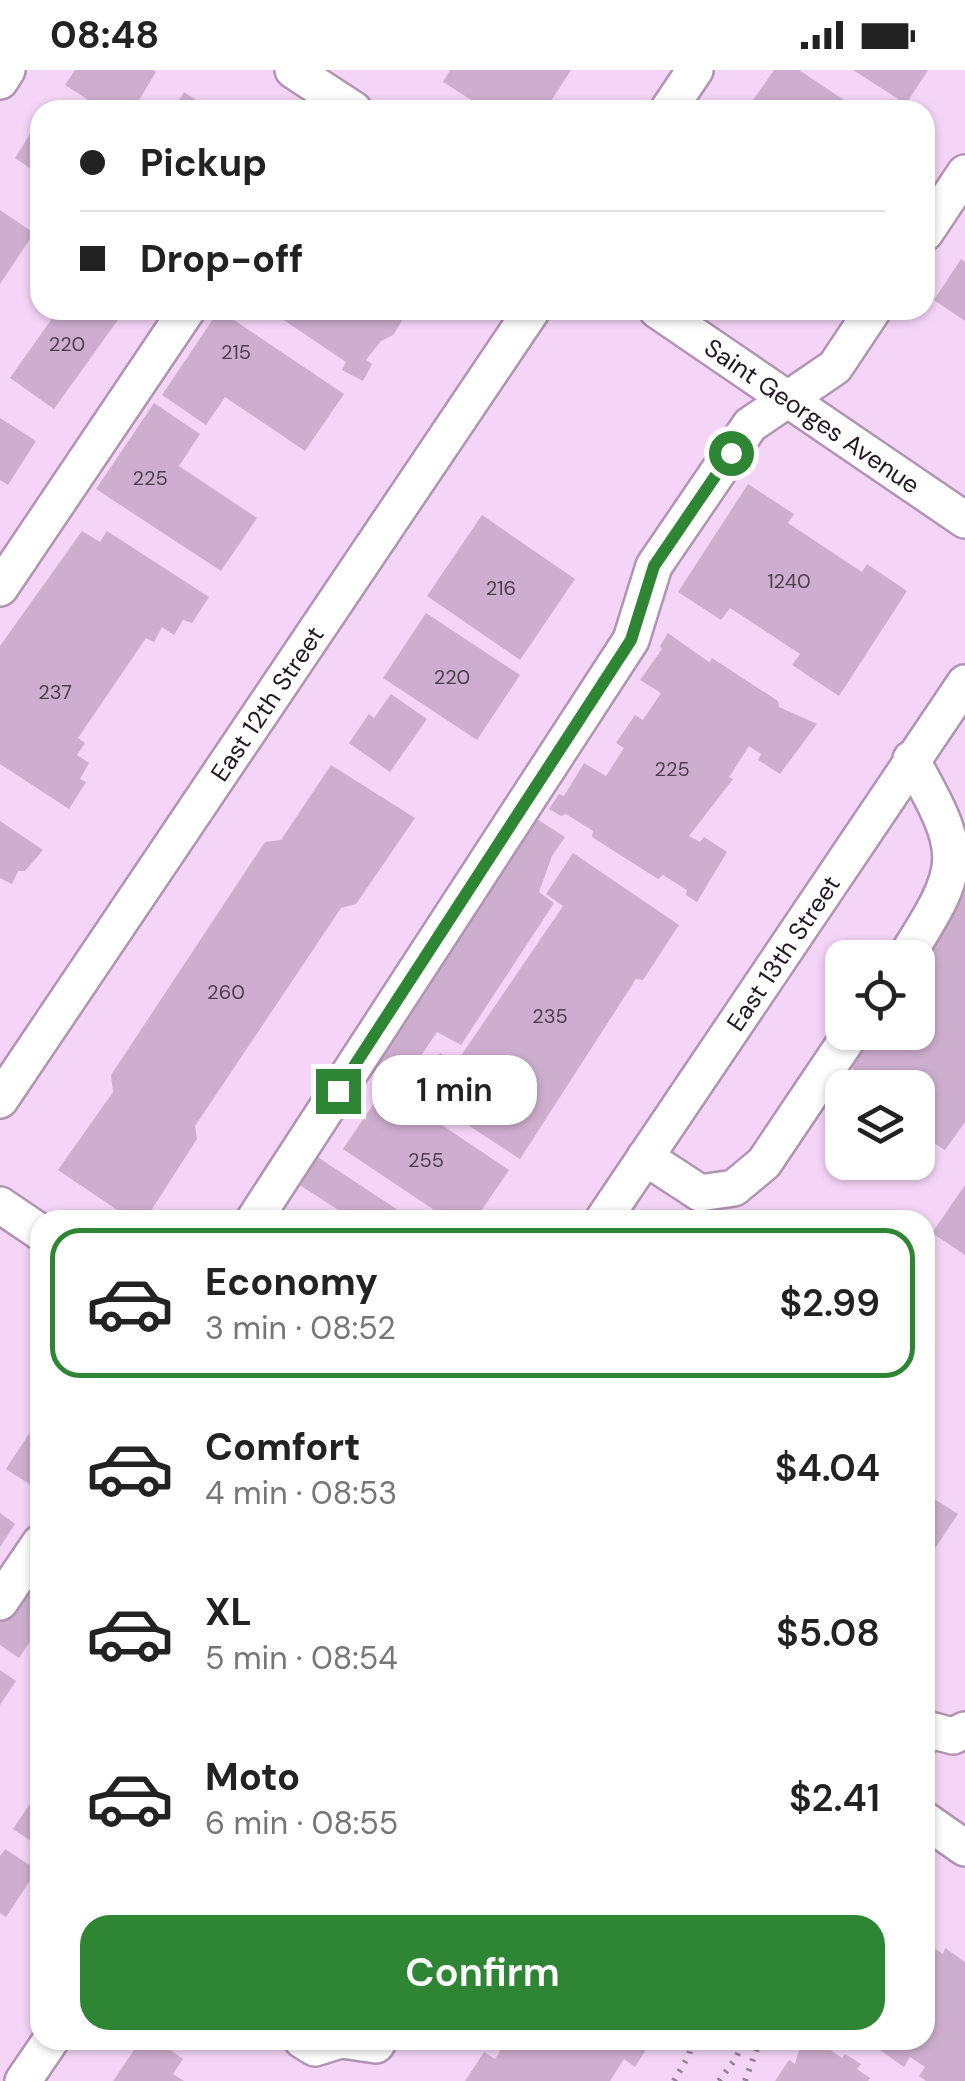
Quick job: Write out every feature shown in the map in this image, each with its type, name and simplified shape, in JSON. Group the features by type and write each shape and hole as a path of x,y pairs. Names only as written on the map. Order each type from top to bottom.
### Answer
{"street":[{"path":"0,80 8,70"},
{"path":"293,70 339,96"},
{"path":"675,100 695,70"},
{"path":"935,218 965,174"},
{"path":"0,588 180,320"},
{"name":"East 12th Street","path":"0,1100 525,320"},
{"name":"Saint Georges Avenue","path":"672,320 965,520"},
{"path":"260,1210 631,640 654,566 750,425 835,368 866,320"},
{"name":"East 13th Street","path":"610,1210 965,684"},
{"path":"912,759 950,819 957,838 958,858 948,895 917,940"},
{"path":"645,1157 700,1193 734,1188 764,1163 840,1050"},
{"path":"0,1205 30,1225"},
{"path":"0,1602 30,1557"},
{"path":"935,1731 953,1736 965,1730"},
{"path":"935,1827 965,1848"},
{"path":"23,2081 44,2050"}],"path":[{"path":"674,2081 690,2050"},
{"path":"719,2081 740,2050"},
{"path":"744,2081 756,2050"}],"building":[{"path":"75,70 156,72 139,100 88,100 65,85"},
{"path":"450,70 571,70 552,100 471,100 443,82"},
{"path":"774,70 799,70 844,100 753,100"},
{"path":"853,70 928,70 909,100 900,100"},
{"path":"184,92 196,100 179,100"},
{"path":"30,134 30,168 15,158"},
{"path":"0,210 30,230 30,239 0,284"},
{"path":"961,259 965,262 965,321 935,298"},
{"path":"51,320 118,320 54,409 10,378"},
{"path":"212,320 234,320 344,394 305,451 225,397 206,425 162,395"},
{"path":"284,320 402,320 393,335 381,341 366,360 372,364 363,381 342,370 346,362"},
{"path":"154,403 200,434 179,466 257,518 221,571 96,489"},
{"path":"0,418 36,441 8,485 0,480"},
{"path":"748,484 794,514 788,523 862,572 867,564 907,591 839,696 792,665 800,654 730,608 721,620 678,592"},
{"path":"482,515 575,579 520,660 427,596"},
{"path":"82,531 100,542 107,531 209,597 192,623 183,620 174,635 162,627 154,642 146,638 78,738 85,743 77,755 89,763 80,779 86,782 69,809 0,764 0,646"},
{"path":"426,613 520,675 477,740 383,678"},
{"path":"668,633 709,662 712,658 778,701 779,707 817,724 780,774 758,760 761,754 749,746 729,777 733,779 689,836 700,842 704,837 727,852 697,902 686,895 687,890 663,875 658,879 592,837 593,831 566,814 561,816 549,809 559,794 564,796 584,763 606,776 624,748 616,743 635,715 643,720 661,693 640,680 662,649"},
{"path":"391,694 427,719 390,772 349,743 369,714 374,718"},
{"path":"331,765 415,818 356,904 341,908 195,1126 197,1139 151,1210 117,1210 58,1170 113,1092 111,1075 265,842 281,840"},
{"path":"526,812 565,837 552,856 539,892 554,903 461,1045 437,1032 404,1081 373,1064 418,1002 494,862"},
{"path":"0,821 43,850 25,871 18,871 12,884 0,878"},
{"path":"573,853 679,925 643,980 636,979 520,1159 413,1089 440,1053 456,1063 563,906 546,894"},
{"path":"965,880 965,1122 945,1150 935,1144 935,1070 854,1070 846,1054 848,1050 935,1050 935,940 923,940"},
{"path":"385,1087 509,1170 482,1210 434,1210 343,1149"},
{"path":"316,1156 398,1210 338,1210 298,1184"},
{"path":"965,1185 965,1255 935,1235 935,1229"},
{"path":"30,1432 30,1485 6,1469"},
{"path":"935,1499 958,1514 935,1548"},
{"path":"0,1513 15,1524 0,1547"},
{"path":"24,1582 30,1586 30,1641 19,1658 0,1645 0,1618"},
{"path":"0,1670 16,1681 0,1705"},
{"path":"30,1804 30,1840 13,1829"},
{"path":"5,1849 30,1865 30,1881 6,1917 0,1913 0,1856"},
{"path":"945,1948 965,1962 965,2081 926,2081 919,2076 925,2067 910,2057 904,2067 880,2050 935,2050 935,1949 943,1954"},
{"path":"134,2050 170,2050 183,2059 173,2074 184,2081 113,2081"},
{"path":"501,2050 646,2050 635,2067 624,2059 610,2081 465,2081 484,2052 495,2059"},
{"path":"799,2050 830,2050 861,2064 857,2069 870,2078 775,2081 789,2060 795,2064"}],"route":[{"path":"338,1091 631,640 654,566 731,453"}]}
